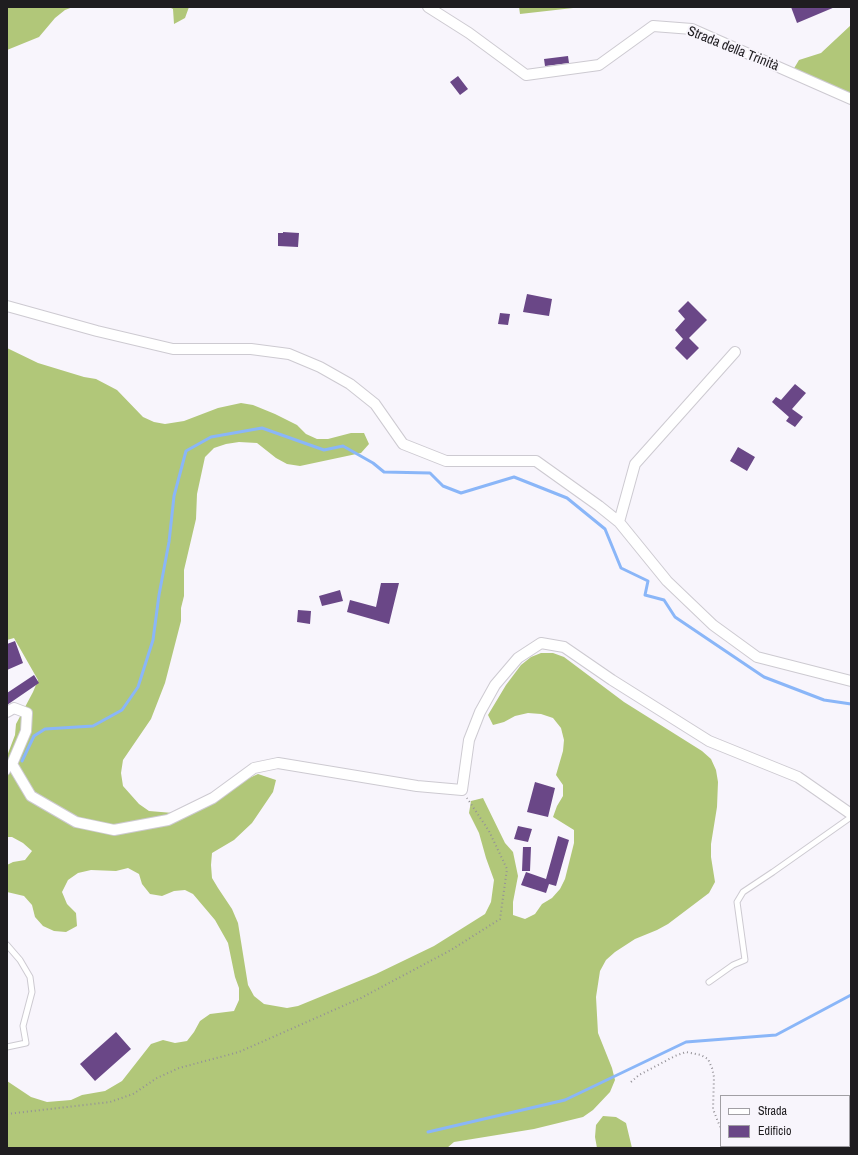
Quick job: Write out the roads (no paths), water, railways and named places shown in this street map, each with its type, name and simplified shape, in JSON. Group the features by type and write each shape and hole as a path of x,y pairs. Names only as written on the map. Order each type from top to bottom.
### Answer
{"street":[{"name":"Strada della Trinità","path":"428,7 469,33 526,75 599,65 653,26 692,29 851,99"},
{"path":"7,306 97,331 173,349 251,349 289,354 320,367 350,384 375,404 403,444 446,460 536,461 619,522 667,581 713,625 757,657 851,681"},
{"path":"619,522 635,464 735,352"},
{"path":"7,712 14,708 27,713 26,731 10,768 31,796 76,822 114,830 168,820 213,798 254,768 278,763 417,786 462,790 469,740 480,712 495,685 518,658 541,643 564,647 612,680 709,741 798,777 851,814"}],"lane":[{"path":"709,982 732,965 745,960 737,902 742,892 851,817"},
{"path":"7,946 20,960 30,977 32,992 22,1026 26,1043 7,1047"}],"waterway":[{"path":"22,761 34,736 45,729 93,726 122,710 138,687 153,640 159,595 169,542 174,496 186,451 211,437 262,428 324,450 343,446 373,463 384,472 430,473 443,486 461,493 514,477 567,498 605,529 621,568 648,581 645,595 664,600 675,617 764,677 824,700 851,704"},
{"path":"428,1132 565,1100 686,1042 776,1035 851,995"}]}
